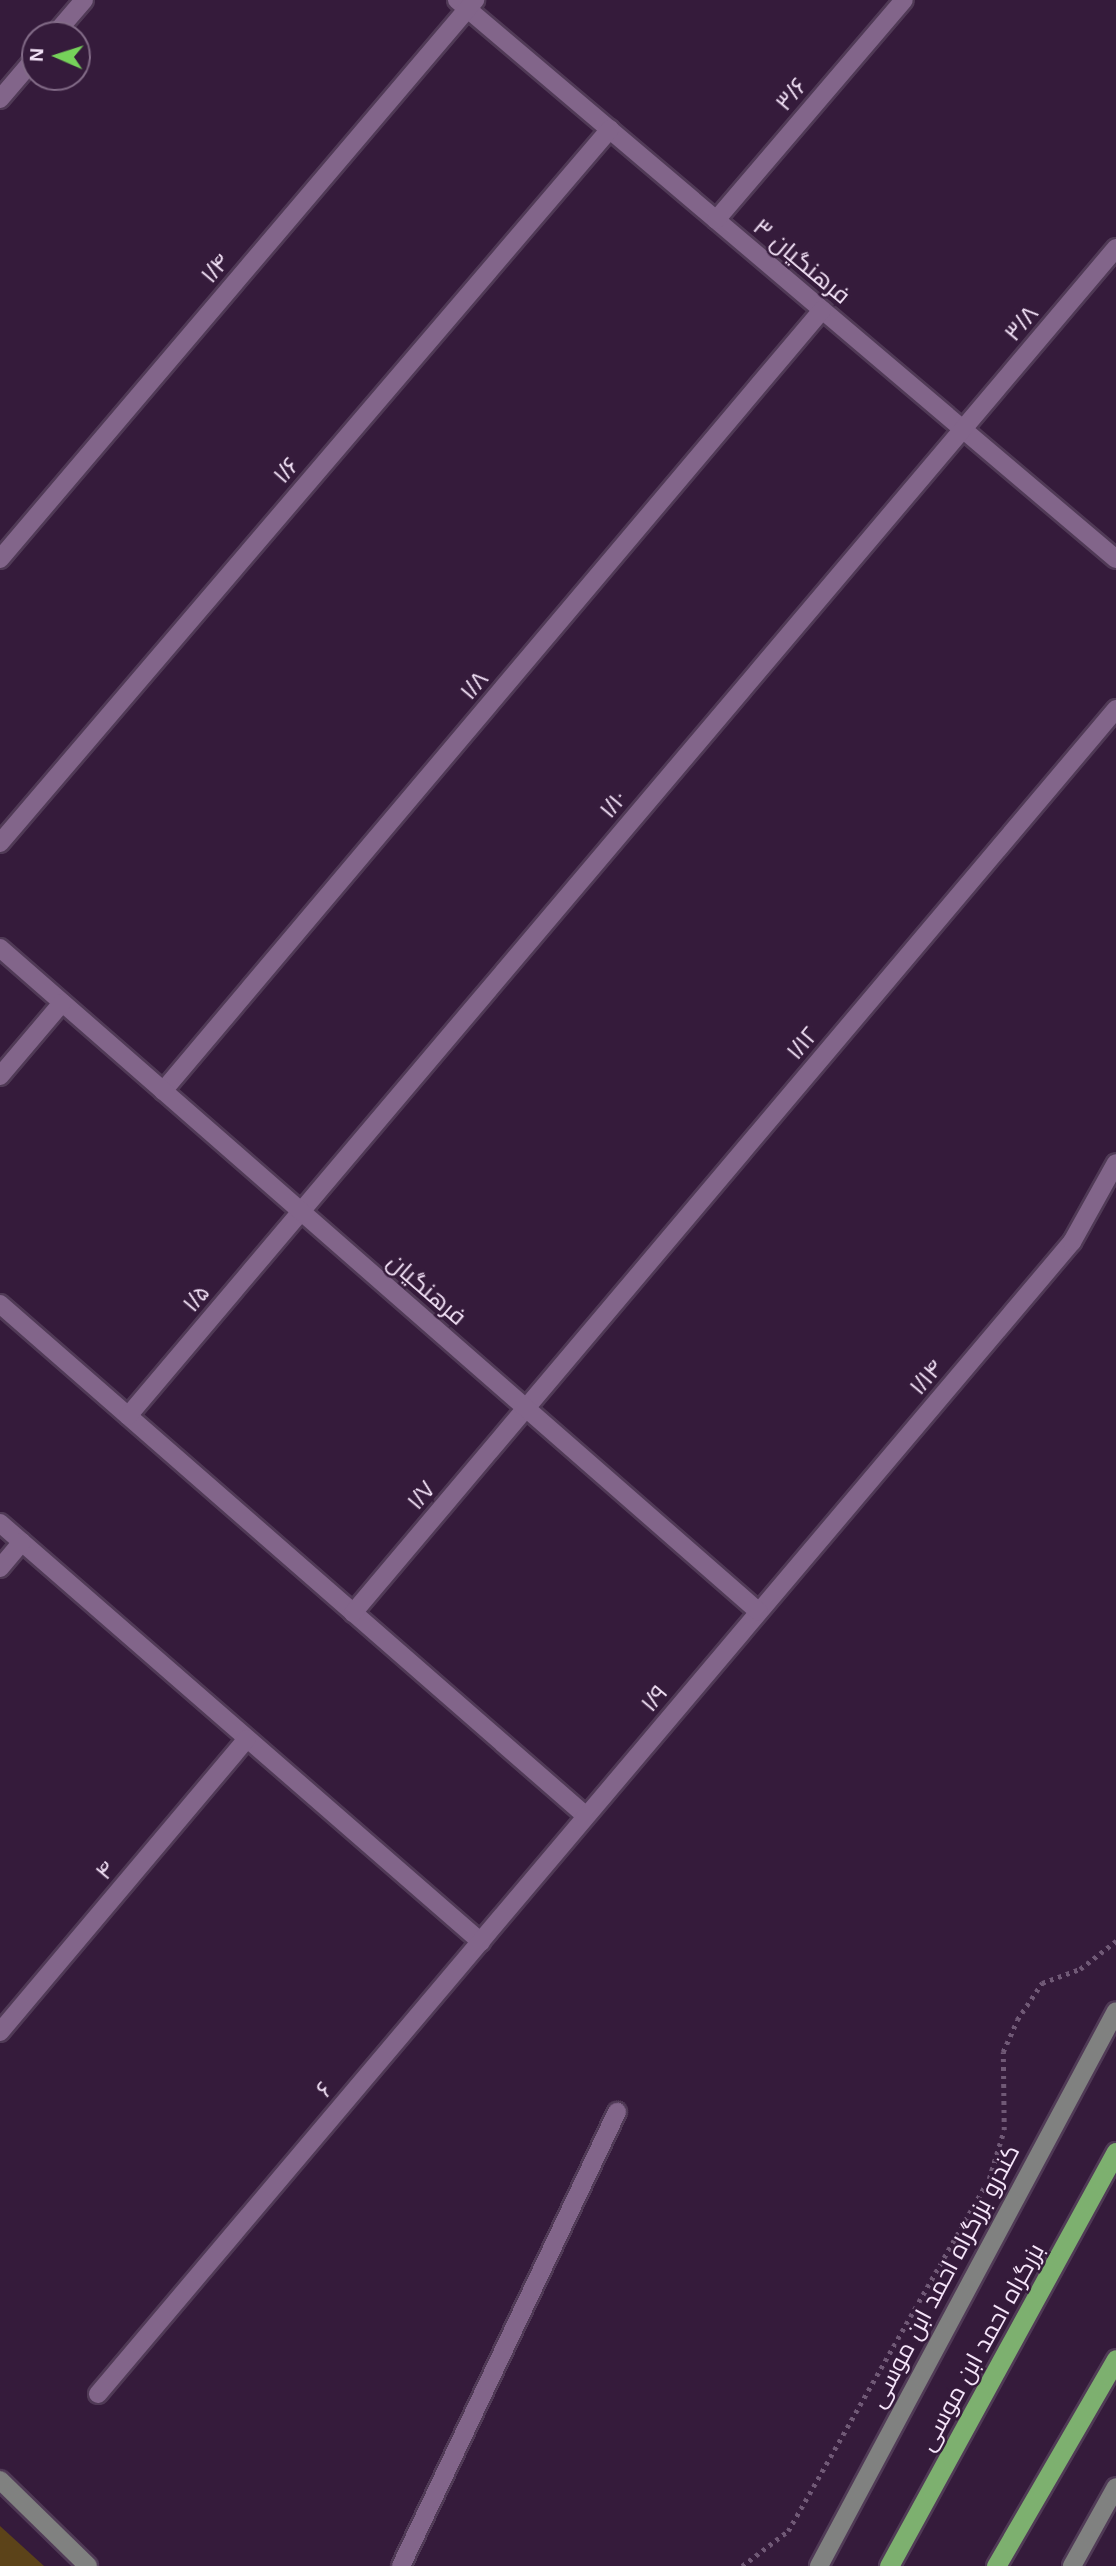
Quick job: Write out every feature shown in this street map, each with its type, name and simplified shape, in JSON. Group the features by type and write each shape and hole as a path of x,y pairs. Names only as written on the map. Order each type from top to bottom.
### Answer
{"highway":[{"name":"بزرگراه احمد ابن موسی","path":"889,2566 1116,2152"},
{"path":"996,2566 1116,2359"}],"main road":[{"name":"کندرو بزرگراه احمد ابن موسی","path":"819,2566 1116,2011"},
{"path":"0,2480 88,2566"},
{"path":"1072,2566 1116,2487"}],"street":[{"path":"66,21 84,0"},
{"name":"۳/۶","path":"716,220 904,0"},
{"name":"فرهنگیان ۳","path":"467,3 716,220 1116,559"},
{"name":"۱/۴","path":"0,559 467,3"},
{"path":"0,99 21,74"},
{"name":"۱/۶","path":"0,843 610,129"},
{"name":"۳/۸","path":"963,429 1116,248"},
{"name":"۱/۸","path":"163,1091 822,310"},
{"name":"۱/۱۰","path":"302,1211 963,429"},
{"name":"۱/۱۲","path":"526,1408 1116,709"},
{"name":"فرهنگیان","path":"0,948 759,1612"},
{"path":"0,1076 62,1003"},
{"name":"۱/۱۴","path":"759,1612 1072,1242 1116,1163"},
{"name":"۱/۵","path":"128,1416 302,1211"},
{"path":"0,1304 586,1816"},
{"name":"۱/۷","path":"353,1613 526,1408"},
{"path":"0,1523 481,1942"},
{"path":"0,1568 22,1542"},
{"name":"۱/۹","path":"586,1816 759,1612"},
{"name":"۴","path":"0,2032 247,1739"},
{"name":"۶","path":"98,2394 586,1816"},
{"path":"401,2566 617,2112"}],"path":[{"path":"742,2566 788,2530 989,2178 1004,2130 1003,2052 1017,2020 1042,1983 1080,1969 1116,1941"}],"shaded area":[{"path":"0,2526 44,2566 0,2566"}]}
